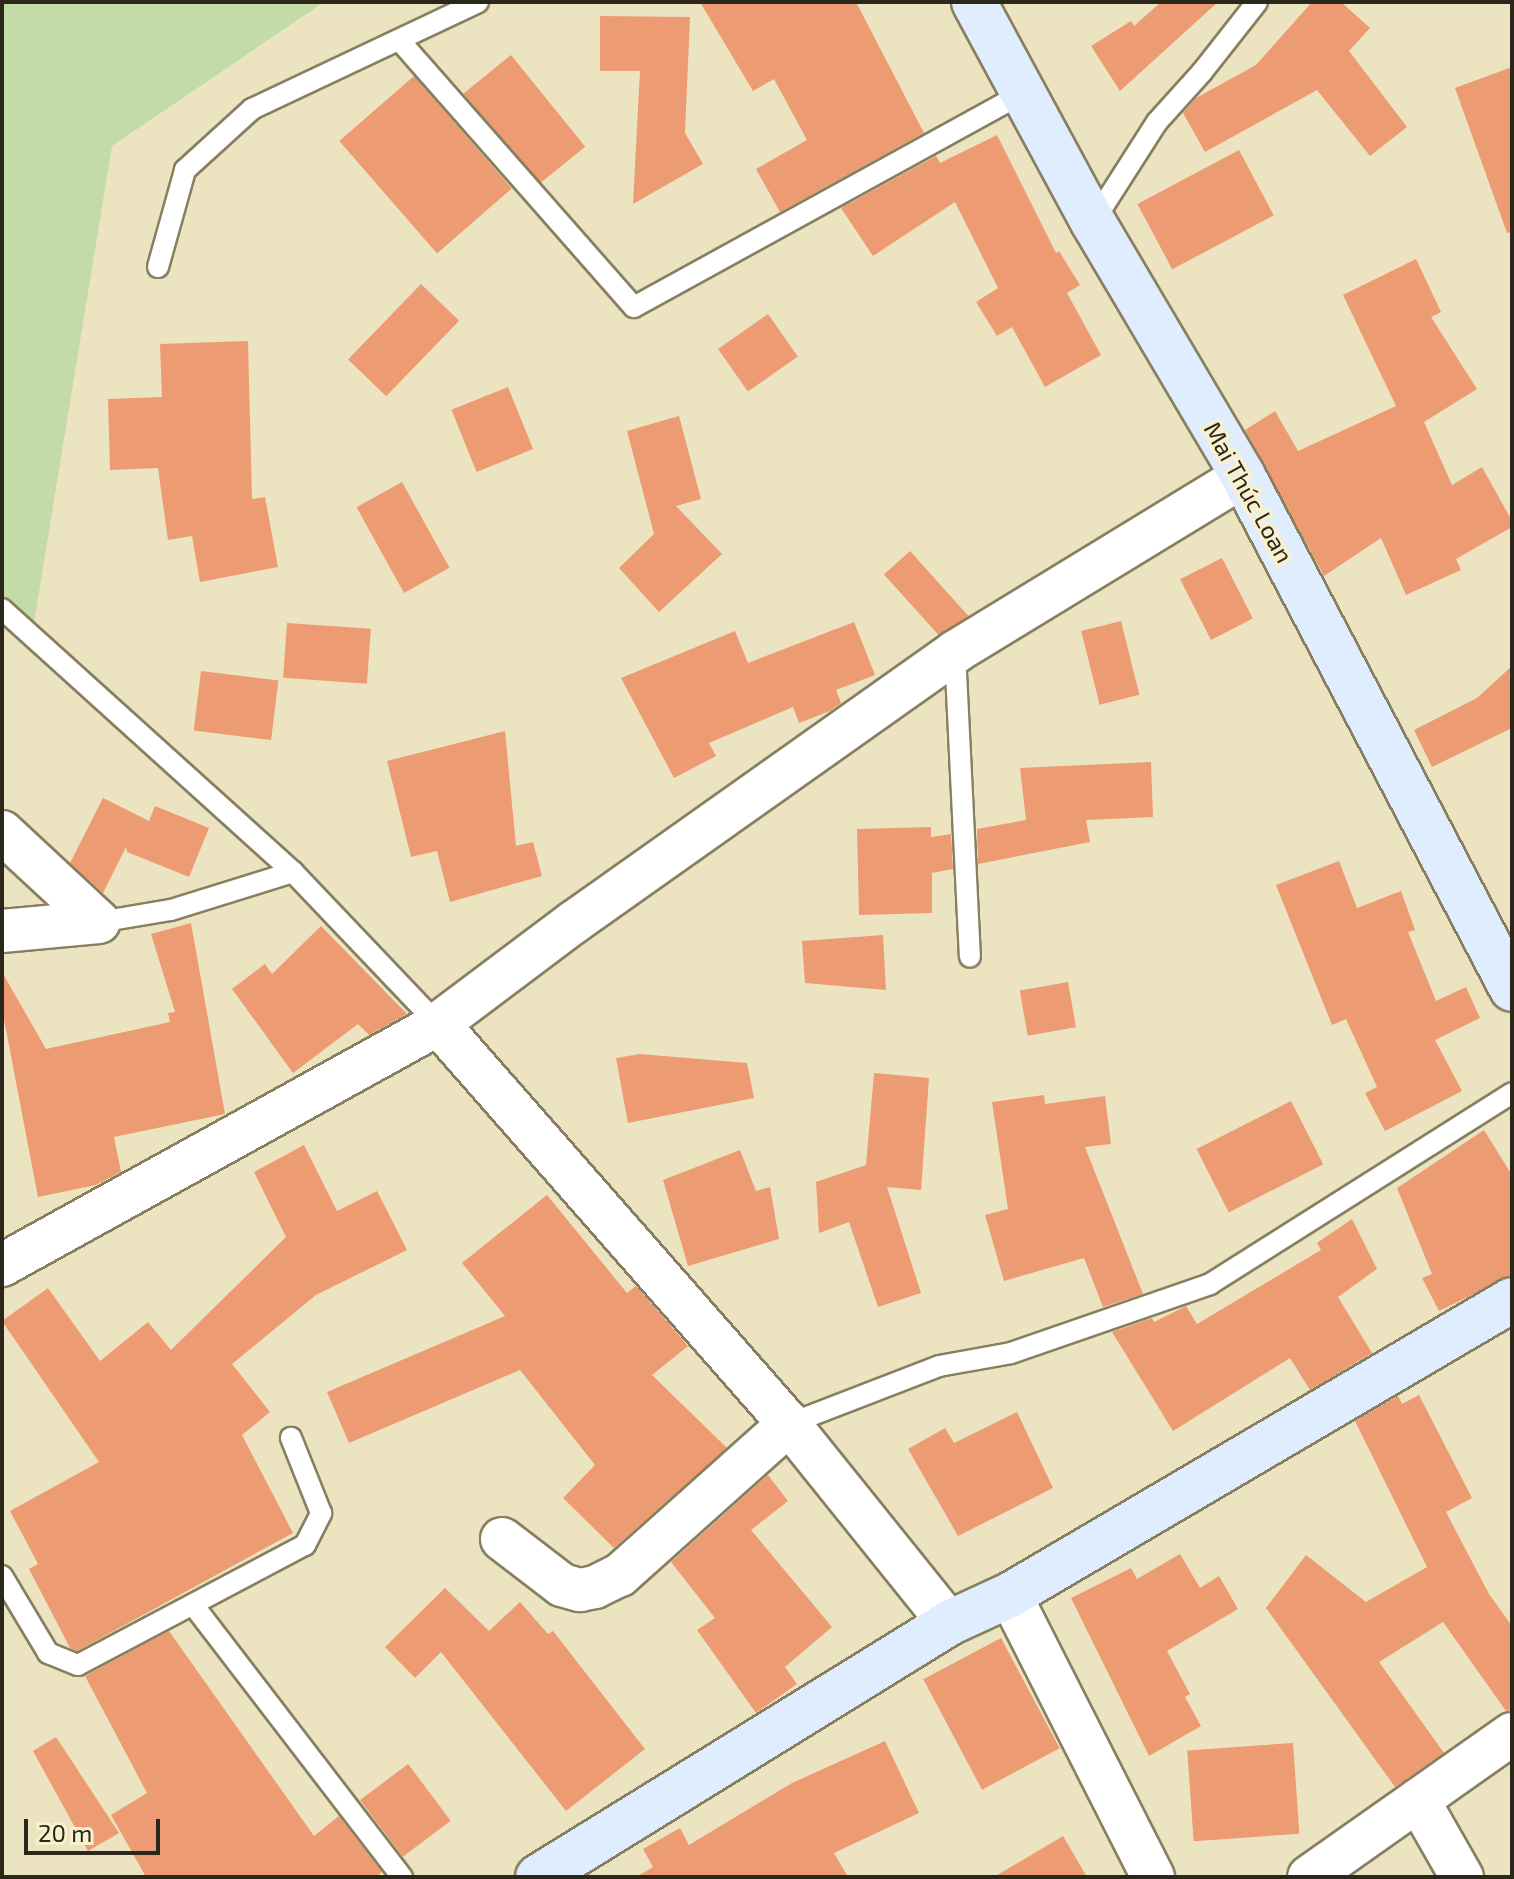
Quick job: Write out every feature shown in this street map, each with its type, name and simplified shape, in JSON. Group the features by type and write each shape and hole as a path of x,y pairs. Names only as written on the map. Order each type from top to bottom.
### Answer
{"street":[{"name":"Mai Thúc Loan","path":"974,2 1093,222 1243,476 1512,989"},
{"path":"2,1265 438,1024 574,922 955,652 1243,476"},
{"path":"2,832 99,922"},
{"path":"2,931 99,922"},
{"path":"438,1024 789,1424 949,1623"},
{"path":"538,1877 949,1623 1010,1595 1512,1300"},
{"path":"502,1539 562,1585 580,1590 595,1587 620,1575 789,1424"},
{"path":"1010,1595 1153,1877"},
{"path":"1309,1877 1512,1734"},
{"path":"1418,1800 1462,1877"}],"lane":[{"path":"158,267 185,170 252,109 478,2"},
{"path":"1093,222 1157,122 1202,72 1257,2"},
{"path":"400,41 634,307 1024,93"},
{"path":"2,609 293,872 438,1024"},
{"path":"955,652 970,957"},
{"path":"99,922 171,910 293,872"},
{"path":"789,1424 939,1366 1011,1353 1210,1284 1512,1093"},
{"path":"2,1576 48,1653 78,1665 305,1545 321,1513 291,1438"},
{"path":"194,1606 402,1877"}],"green space":[{"path":"2,2 324,2 112,146 32,635 2,597"}],"building":[{"path":"700,2 856,2 924,133 780,212 756,169 807,140 774,79 753,91"},
{"path":"1161,2 1218,2 1120,91 1091,46 1131,21 1134,26"},
{"path":"1312,2 1341,2 1370,28 1349,51 1407,127 1370,156 1317,90 1205,152 1183,113 1196,98 1256,65"},
{"path":"600,16 690,17 685,133 703,164 633,204 640,71 600,71"},
{"path":"511,55 585,147 538,185 464,93"},
{"path":"1512,67 1512,232 1507,233 1455,88"},
{"path":"414,76 512,188 437,253 339,141"},
{"path":"997,135 1056,253 1059,251 1080,285 1067,293 1101,355 1045,387 1012,327 997,336 976,302 998,288 955,202 873,256 841,208 936,156 940,163"},
{"path":"1239,150 1274,215 1172,269 1137,204"},
{"path":"1416,259 1441,312 1431,317 1477,389 1424,422 1452,485 1482,467 1512,521 1512,527 1456,559 1461,570 1406,595 1381,538 1324,576 1245,430 1275,411 1298,451 1396,406 1343,295"},
{"path":"421,284 459,321 386,396 348,360"},
{"path":"768,314 798,357 748,392 718,349"},
{"path":"248,341 252,499 265,497 278,567 200,582 192,536 168,540 158,468 110,470 108,399 162,397 160,344"},
{"path":"508,387 533,449 477,472 451,410"},
{"path":"679,416 701,499 676,506 722,554 659,612 619,568 654,534 627,431"},
{"path":"402,482 450,568 404,593 357,507"},
{"path":"910,551 968,616 942,639 884,574"},
{"path":"1222,558 1253,619 1211,640 1180,579"},
{"path":"1121,621 1139,695 1100,705 1081,631"},
{"path":"854,622 875,675 836,690 841,703 830,711 799,723 793,707 709,743 716,756 674,778 621,678 735,631 748,663"},
{"path":"287,623 371,629 367,684 283,678"},
{"path":"1512,666 1512,728 1432,767 1414,730 1477,698"},
{"path":"201,671 278,681 271,740 194,731"},
{"path":"505,731 516,846 533,842 542,876 450,902 437,851 411,857 387,761"},
{"path":"1151,762 1153,817 1086,820 1090,842 978,864 977,829 1026,820 1020,768"},
{"path":"103,798 149,821 155,806 209,828 189,877 127,852 126,847 103,893 70,863"},
{"path":"931,827 931,837 951,834 953,869 932,873 932,913 859,915 857,829"},
{"path":"1339,861 1357,908 1401,891 1415,930 1408,932 1436,1001 1466,987 1480,1018 1435,1040 1462,1091 1385,1131 1365,1093 1377,1087 1346,1019 1332,1025 1276,885"},
{"path":"191,923 225,1114 114,1137 121,1172 96,1185 38,1197 2,1009 2,972 46,1049 170,1022 168,1013 175,1012 151,934"},
{"path":"321,926 407,1014 369,1035 358,1024 293,1073 232,989 265,964 272,974"},
{"path":"883,935 886,990 805,983 802,941"},
{"path":"1068,982 1076,1027 1028,1036 1020,991"},
{"path":"640,1054 747,1063 754,1098 628,1123 616,1058"},
{"path":"874,1073 929,1078 921,1190 887,1187 921,1293 878,1307 849,1222 819,1233 816,1182 866,1165"},
{"path":"1044,1095 1045,1104 1105,1096 1111,1144 1085,1147 1143,1294 1103,1307 1084,1258 1004,1281 985,1215 1008,1209 992,1102"},
{"path":"1291,1101 1323,1164 1229,1212 1197,1149"},
{"path":"1484,1130 1512,1175 1512,1275 1439,1311 1422,1278 1432,1274 1397,1188"},
{"path":"304,1145 337,1211 377,1191 407,1250 316,1295 232,1364 270,1412 242,1435 293,1533 77,1651 70,1648 29,1569 38,1564 10,1511 99,1462 2,1321 48,1288 100,1361 148,1322 171,1350 286,1237 254,1172"},
{"path":"740,1150 756,1191 770,1187 779,1239 688,1266 663,1180"},
{"path":"547,1195 627,1293 636,1286 688,1346 652,1375 727,1448 614,1548 563,1498 595,1465 520,1370 349,1443 327,1392 505,1316 462,1263"},
{"path":"1352,1219 1377,1269 1338,1297 1372,1353 1310,1390 1290,1358 1173,1431 1112,1332 1152,1318 1154,1322 1186,1306 1197,1324 1321,1250 1317,1243"},
{"path":"1419,1395 1472,1498 1446,1512 1489,1594 1512,1626 1512,1710 1506,1711 1443,1622 1379,1662 1444,1753 1395,1787 1266,1608 1306,1555 1366,1602 1427,1567 1355,1421 1398,1396 1402,1404"},
{"path":"1017,1412 1053,1488 958,1536 908,1449 945,1428 954,1443"},
{"path":"768,1475 788,1501 751,1530 832,1627 785,1667 797,1684 756,1713 697,1630 715,1618 671,1562"},
{"path":"1180,1554 1200,1588 1219,1576 1238,1609 1167,1651 1190,1694 1185,1697 1201,1726 1149,1756 1071,1598 1131,1568 1137,1579"},
{"path":"445,1588 489,1631 520,1602 548,1634 553,1631 645,1749 566,1811 441,1652 415,1678 385,1647"},
{"path":"169,1631 314,1836 339,1816 382,1872 376,1877 146,1877 111,1815 147,1793 85,1676"},
{"path":"1001,1638 1060,1748 982,1790 923,1679"},
{"path":"56,1737 119,1833 88,1851 33,1751"},
{"path":"885,1741 919,1813 834,1853 848,1877 636,1877 653,1867 643,1849 680,1828 689,1845 792,1783"},
{"path":"1293,1743 1299,1834 1194,1841 1187,1750"},
{"path":"408,1764 451,1821 403,1857 360,1800"},
{"path":"1063,1836 1087,1877 994,1877"}]}
